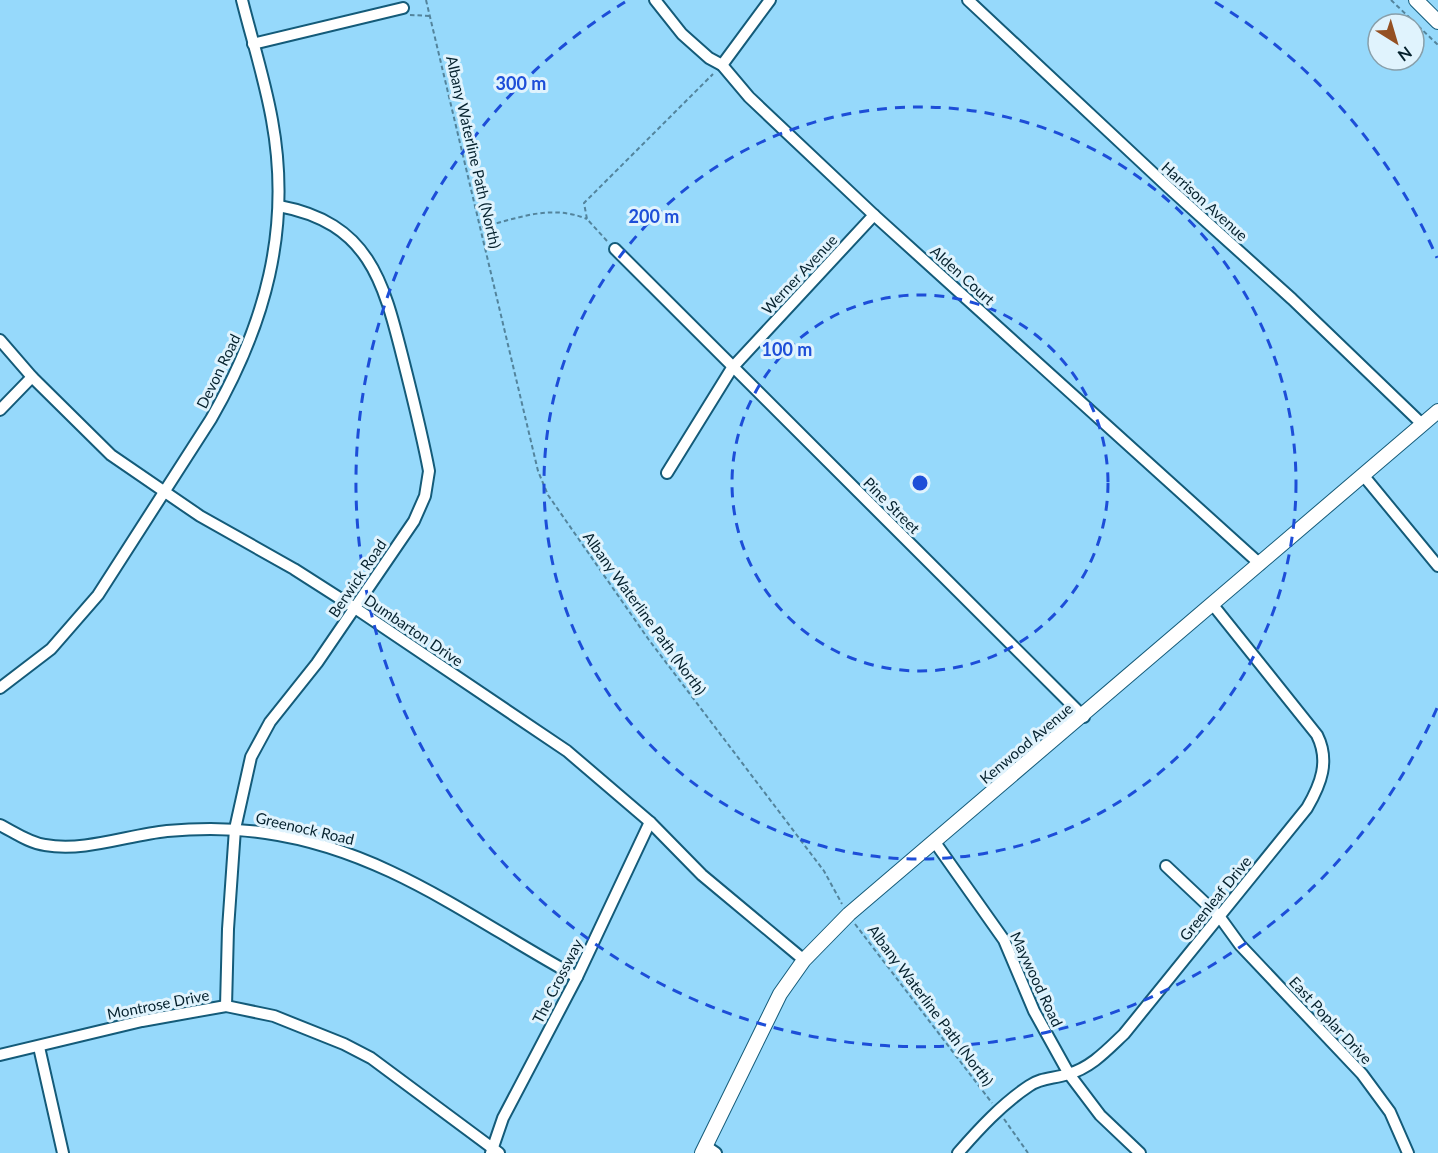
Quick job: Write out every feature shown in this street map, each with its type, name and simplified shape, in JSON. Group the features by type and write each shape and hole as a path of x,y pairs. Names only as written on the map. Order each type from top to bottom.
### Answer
{"street":[{"name":"Devon Road","path":"0,688 51,649 98,595 227,391 254,332 272,270 279,206 272,121 242,0"},
{"name":"Alden Court","path":"655,0 682,34 709,58 722,64 749,97 874,215 1260,564"},
{"path":"722,64 770,0"},
{"name":"Harrison Avenue","path":"968,0 1292,299 1422,424"},
{"path":"1416,0 1438,22"},
{"path":"253,44 403,8"},
{"name":"Berwick Road","path":"226,1006 228,929 236,829 251,757 270,722 355,608 414,521 425,496 429,471 390,309 379,277 363,253 332,225 306,211 279,206"},
{"name":"Werner Avenue","path":"667,473 732,368 874,215"},
{"name":"Pine Street","path":"615,249 1084,717"},
{"name":"Dumbarton Drive","path":"0,340 32,377 111,455 163,492 355,608 567,751 650,822 702,875 804,960"},
{"path":"0,410 32,377"},
{"name":"Kenwood Avenue","path":"708,1151 760,1031 780,994 804,960 849,914 1084,717 1438,411"},
{"path":"1363,475 1438,566"},
{"name":"Greenleaf Drive","path":"958,1153 998,1111 1029,1085 1045,1078 1069,1074 1100,1056 1124,1034 1307,808 1322,776 1324,755 1321,743 1310,722 1213,606"},
{"name":"The Crossway","path":"494,1152 514,1096 576,977 650,822"},
{"name":"Greenock Road","path":"0,825 46,846 75,846 167,831 236,829 307,841 357,855 444,897 576,977"},
{"name":"Maywood Road","path":"934,841 1004,940 1034,1011 1069,1074 1100,1115 1140,1153"},
{"name":"East Poplar Drive","path":"1166,866 1219,916 1240,945 1373,1088 1390,1112 1408,1153"},
{"name":"Montrose Drive","path":"0,1055 142,1021 226,1006 274,1016 362,1054 411,1086 494,1152"},
{"path":"39,1047 63,1153"}],"path":[{"name":"Albany Waterline Path (North)","path":"426,0 538,471 548,495 649,640 824,871 849,914 1028,1153"},
{"path":"1391,0 1438,45"},
{"path":"403,8 407,15 431,16"},
{"path":"587,219 584,203 722,64"},
{"path":"481,227 537,213 567,211 587,219 615,249"}]}
